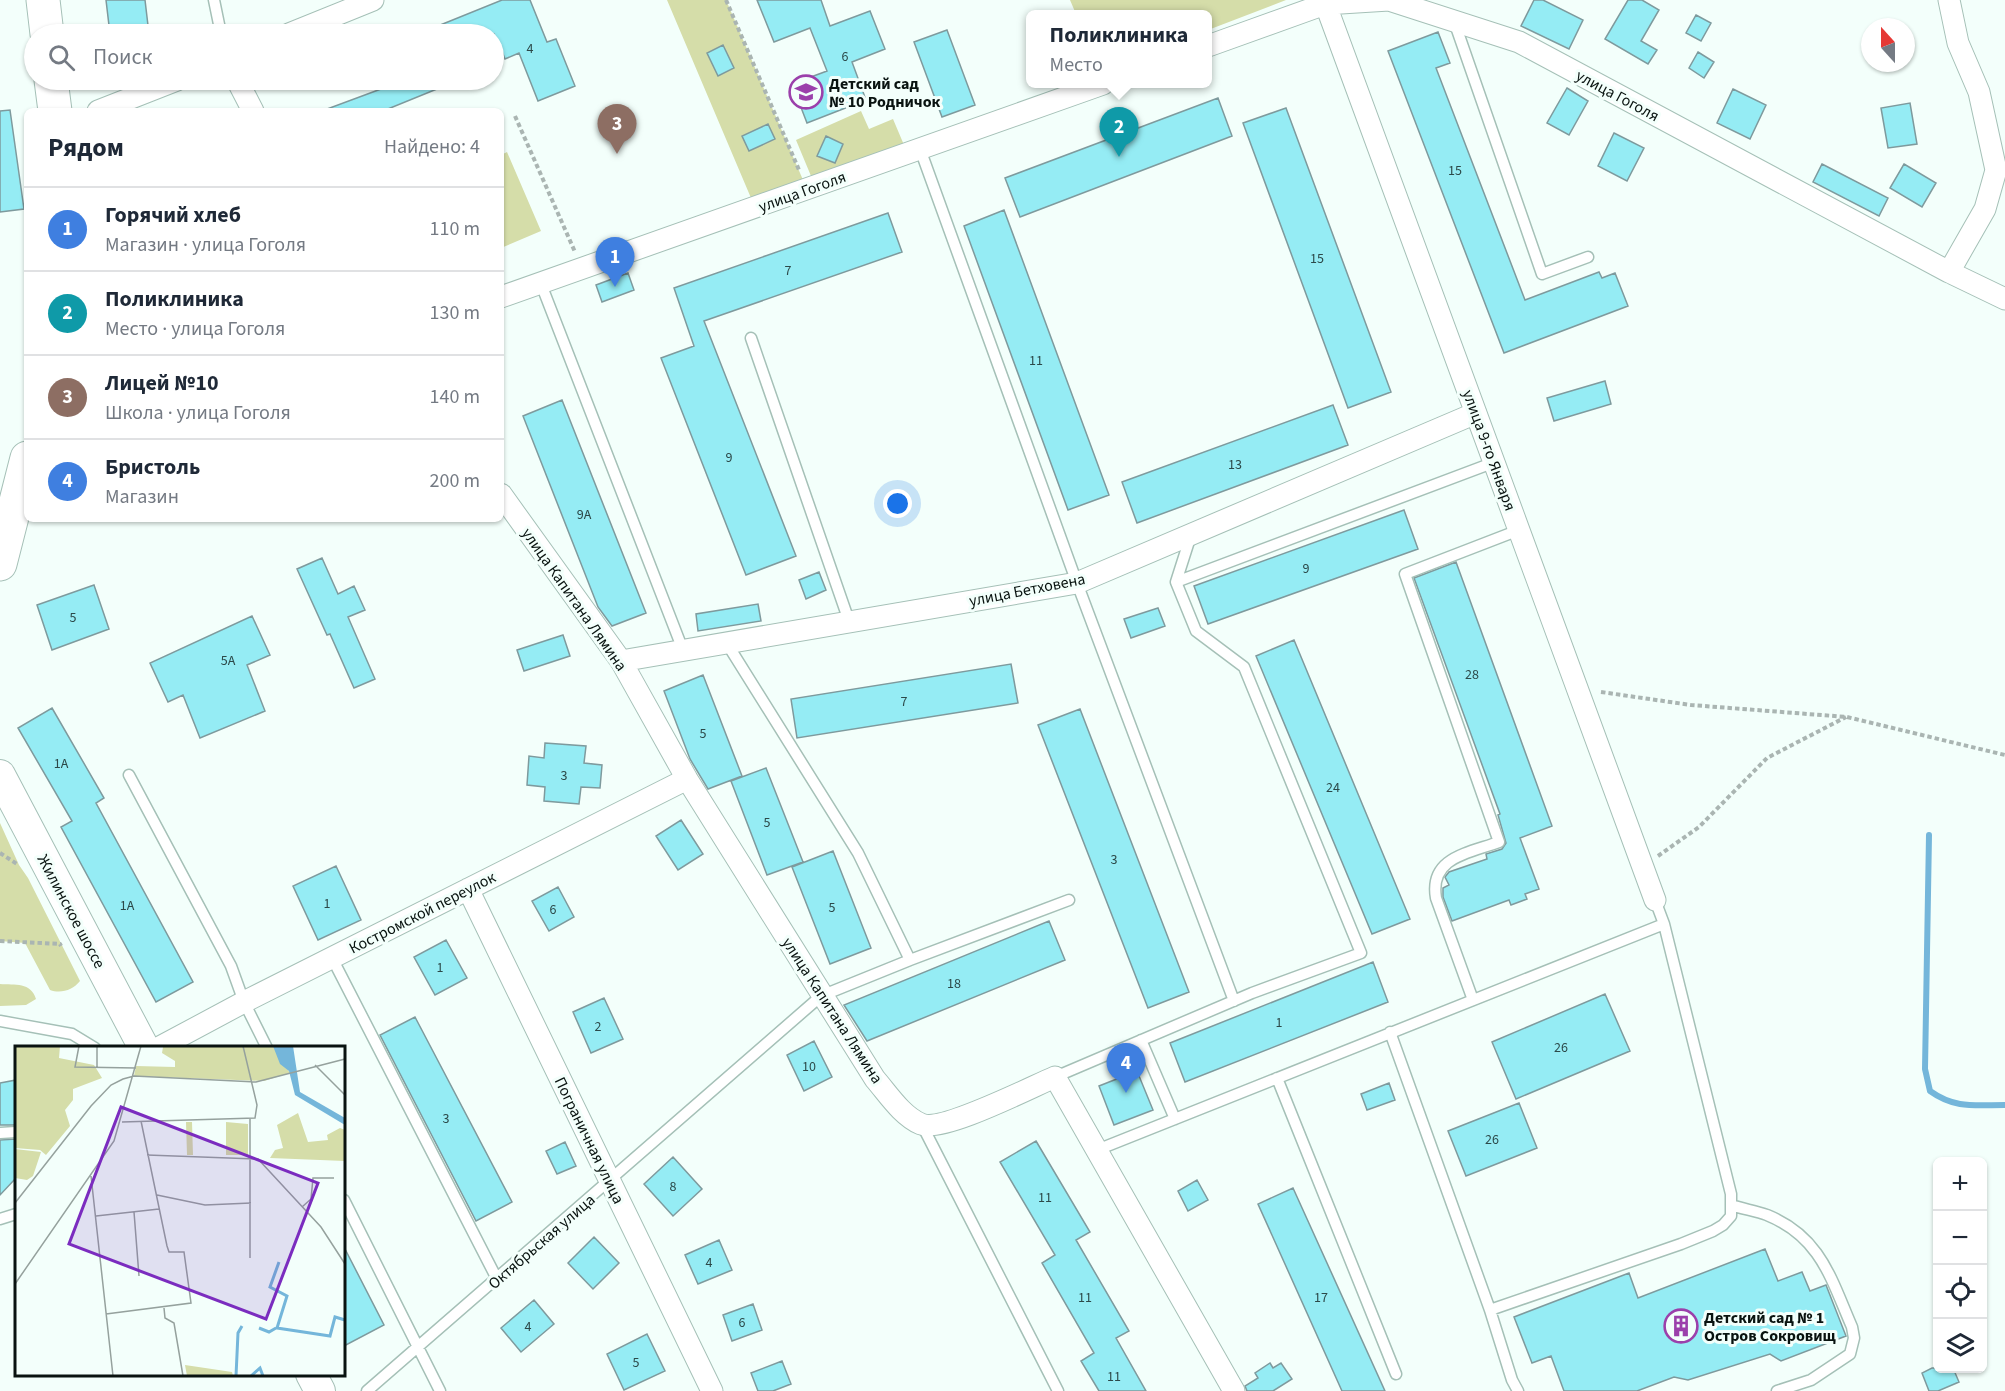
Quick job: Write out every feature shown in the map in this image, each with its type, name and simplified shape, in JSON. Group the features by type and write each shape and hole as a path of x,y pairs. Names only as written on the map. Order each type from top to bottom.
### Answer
{"main road":[{"path":"43,0 46,24"},
{"path":"52,90 55,108"},
{"path":"0,564 24,470"}],"street":[{"path":"314,24 373,0"},
{"name":"улица Гоголя","path":"1212,44 1325,2 1389,0 1519,42 1949,272 2005,299"},
{"path":"1949,0 1958,42 1979,92 1996,170 1985,209 1949,272"},
{"name":"улица 9-го Января","path":"1325,2 1655,900"},
{"name":"улица Гоголя","path":"504,296 1092,88"},
{"path":"106,108 152,90"},
{"path":"242,90 251,108"},
{"name":"улица Бетховена","path":"621,661 1077,583 1476,412"},
{"name":"улица Капитана Лямина","path":"504,498 621,661 687,779 875,1079 904,1112 922,1125"},
{"name":"Жилинское шоссе","path":"0,775 143,1046"},
{"name":"Костромской переулок","path":"160,1046 687,779"},
{"name":"Пограничная улица","path":"468,889 712,1391"},
{"path":"922,1125 945,1124 1055,1077 1234,1391"},
{"path":"312,1376 320,1391"}],"lane":[{"path":"214,0 219,24"},
{"path":"1454,21 1542,274 1588,257"},
{"path":"920,149 1077,583 1234,1001"},
{"path":"541,284 683,650"},
{"path":"751,338 849,621"},
{"path":"1176,582 1495,462"},
{"path":"1473,1000 1436,898 1434,885 1448,860 1499,842 1405,574 1520,530"},
{"path":"1055,1077 1234,1001 1361,953 1244,667 1196,631 1176,582 1191,534"},
{"path":"726,642 858,853 910,960"},
{"path":"129,775 231,966 244,1002 266,1046"},
{"name":"Октябрьская улица","path":"367,1391 821,996 1069,900"},
{"path":"1490,1310 1681,1244 1713,1231 1731,1216 1731,1194 1664,924 1655,900"},
{"path":"1097,1150 1664,924"},
{"path":"332,958 497,1279"},
{"path":"0,1021 72,1034 93,1046"},
{"path":"1390,1032 1490,1310 1512,1380 1518,1391"},
{"path":"1141,1040 1175,1119"},
{"path":"1277,1078 1396,1374"},
{"path":"922,1125 1058,1391"},
{"path":"0,1133 15,1132"},
{"path":"345,1202 440,1391"},
{"path":"1731,1206 1765,1214 1782,1222 1811,1243 1823,1261 1852,1327 1854,1338 1850,1354 1811,1380 1777,1391"}],"path":[{"path":"726,0 801,175"},
{"path":"515,116 583,269"},
{"path":"1578,689 1691,705 1847,717 2005,754"},
{"path":"1643,867 1699,826 1767,758 1847,717"},
{"path":"0,941 60,944 65,953"}],"green space":[{"path":"667,0 726,0 803,180 751,198"},
{"path":"1070,0 1286,0 1212,28 1212,10 1074,10"},
{"path":"861,111 869,129 893,119 904,145 811,176 796,140"},
{"path":"507,152 541,231 504,247 504,154"},
{"path":"0,823 19,865 28,878 80,981 70,989 58,992 50,990 25,943 0,941"},
{"path":"0,984 26,987 36,999 26,1005 0,1006"}],"building":[{"path":"106,0 145,0 148,24 109,24"},
{"path":"502,0 530,0 547,42 556,39 575,86 538,101 519,53 505,59 504,24 443,24"},
{"path":"757,0 821,0 830,26 870,11 885,49 852,62 866,100 807,123 792,84 827,71 810,28 774,42"},
{"path":"1534,0 1543,0 1583,20 1569,49 1521,26"},
{"path":"1628,0 1642,0 1659,10 1641,41 1657,50 1648,64 1605,39"},
{"path":"1696,15 1711,23 1701,41 1686,33"},
{"path":"947,30 975,105 942,117 914,42"},
{"path":"1438,32 1450,63 1436,68 1525,300 1599,272 1602,278 1615,273 1628,306 1504,353 1388,51"},
{"path":"723,45 734,68 718,76 707,53"},
{"path":"1698,52 1714,62 1704,78 1689,68"},
{"path":"1567,88 1588,101 1569,135 1547,123"},
{"path":"1733,89 1766,105 1750,139 1717,123"},
{"path":"378,90 434,90 390,108 330,108"},
{"path":"1218,98 1232,136 1020,217 1005,178"},
{"path":"1910,103 1917,144 1888,148 1881,108"},
{"path":"1286,108 1391,392 1348,408 1243,123"},
{"path":"10,110 24,209 0,212 0,111"},
{"path":"768,124 775,139 749,151 742,136"},
{"path":"1614,133 1644,148 1627,181 1598,166"},
{"path":"826,136 843,144 835,163 817,156"},
{"path":"1822,164 1888,198 1879,216 1813,182"},
{"path":"1904,164 1936,183 1922,207 1890,188"},
{"path":"1004,210 1109,495 1068,510 964,226"},
{"path":"888,213 902,252 704,321 796,556 746,575 661,358 694,346 674,288"},
{"path":"628,273 634,290 602,302 596,285"},
{"path":"1605,381 1611,404 1554,421 1547,398"},
{"path":"562,400 646,613 612,626 598,607 523,416"},
{"path":"1333,405 1348,445 1137,523 1122,482"},
{"path":"1404,510 1418,549 1208,624 1194,586"},
{"path":"322,558 338,594 354,586 365,610 348,617 375,679 354,688 297,569"},
{"path":"1456,562 1552,826 1520,838 1539,889 1525,894 1527,899 1511,905 1509,900 1452,921 1443,897 1443,888 1449,885 1445,877 1449,872 1487,859 1486,854 1502,849 1506,843 1498,815 1500,814 1414,578"},
{"path":"819,572 826,590 806,599 799,580"},
{"path":"94,585 109,629 52,650 37,605"},
{"path":"758,604 761,621 698,631 696,614"},
{"path":"1158,608 1165,626 1131,638 1124,619"},
{"path":"252,616 270,655 247,665 265,711 200,738 183,695 168,702 150,663"},
{"path":"563,635 570,656 524,671 517,650"},
{"path":"1294,640 1410,919 1372,934 1256,656"},
{"path":"1011,664 1018,703 797,738 791,699"},
{"path":"703,675 742,776 708,789 690,759 664,691"},
{"path":"52,708 104,798 96,803 193,982 156,1002 61,827 72,821 18,728"},
{"path":"1080,709 1189,992 1148,1008 1038,725"},
{"path":"545,743 586,746 584,763 602,765 600,788 581,787 579,804 544,801 545,787 527,785 529,756 544,758"},
{"path":"766,768 803,862 767,875 731,781"},
{"path":"681,820 703,854 678,870 656,836"},
{"path":"833,851 871,948 830,964 792,867"},
{"path":"336,866 361,920 318,940 293,886"},
{"path":"558,887 574,917 549,931 532,901"},
{"path":"1049,921 1065,960 867,1041 844,1005"},
{"path":"446,940 467,978 435,995 414,957"},
{"path":"1373,962 1388,1002 1185,1082 1170,1043"},
{"path":"1605,994 1630,1051 1516,1099 1492,1042"},
{"path":"604,998 623,1039 591,1053 573,1012"},
{"path":"415,1017 512,1202 476,1221 380,1035"},
{"path":"814,1041 832,1077 804,1091 787,1055"},
{"path":"1137,1071 1153,1110 1114,1125 1099,1086"},
{"path":"15,1080 15,1125 0,1125 0,1083"},
{"path":"1389,1083 1395,1100 1367,1110 1361,1094"},
{"path":"1519,1103 1537,1148 1466,1176 1448,1131"},
{"path":"15,1139 15,1179 0,1195 0,1140"},
{"path":"1036,1141 1090,1232 1076,1240 1129,1331 1116,1338 1146,1391 1099,1391 1081,1361 1094,1353 1042,1263 1055,1255 1000,1162"},
{"path":"565,1142 576,1166 557,1174 546,1151"},
{"path":"673,1157 702,1189 673,1216 644,1184"},
{"path":"1197,1180 1208,1200 1188,1211 1178,1191"},
{"path":"1293,1188 1385,1391 1342,1391 1258,1204"},
{"path":"594,1237 619,1263 593,1289 568,1263"},
{"path":"719,1240 732,1270 698,1284 685,1255"},
{"path":"345,1249 384,1325 345,1345"},
{"name":"Детский сад № 1 Остров Сокровищ","path":"1765,1249 1778,1281 1802,1272 1810,1291 1826,1285 1846,1336 1781,1361 1770,1354 1688,1380 1674,1377 1637,1391 1564,1391 1551,1356 1532,1363 1514,1317 1629,1273 1638,1298"},
{"path":"534,1300 554,1324 521,1352 501,1328"},
{"path":"753,1304 762,1330 732,1341 723,1315"},
{"path":"647,1334 665,1371 624,1390 607,1354"},
{"path":"782,1361 791,1384 773,1391 758,1391 751,1373"},
{"path":"1270,1363 1273,1368 1281,1363 1292,1379 1273,1391 1247,1391 1245,1386 1258,1378 1255,1373"},
{"path":"1933,1368 1933,1373 1955,1373 1959,1382 1938,1391 1929,1391 1922,1373"}],"waterway":[{"path":"1929,835 1925,1069 1930,1091 1939,1097 1957,1103 2005,1105"}],"place":[{"name":"Детский сад № 10 Родничок","path":"806,92"},
{"name":"Лицей №10","path":"617,154"},
{"name":"Поликлиника","path":"1119,157"},
{"name":"Горячий хлеб","path":"615,287"},
{"name":"Бристоль","path":"1126,1093"},
{"name":"Детский сад № 1 Остров Сокровищ","path":"1681,1326"}]}
